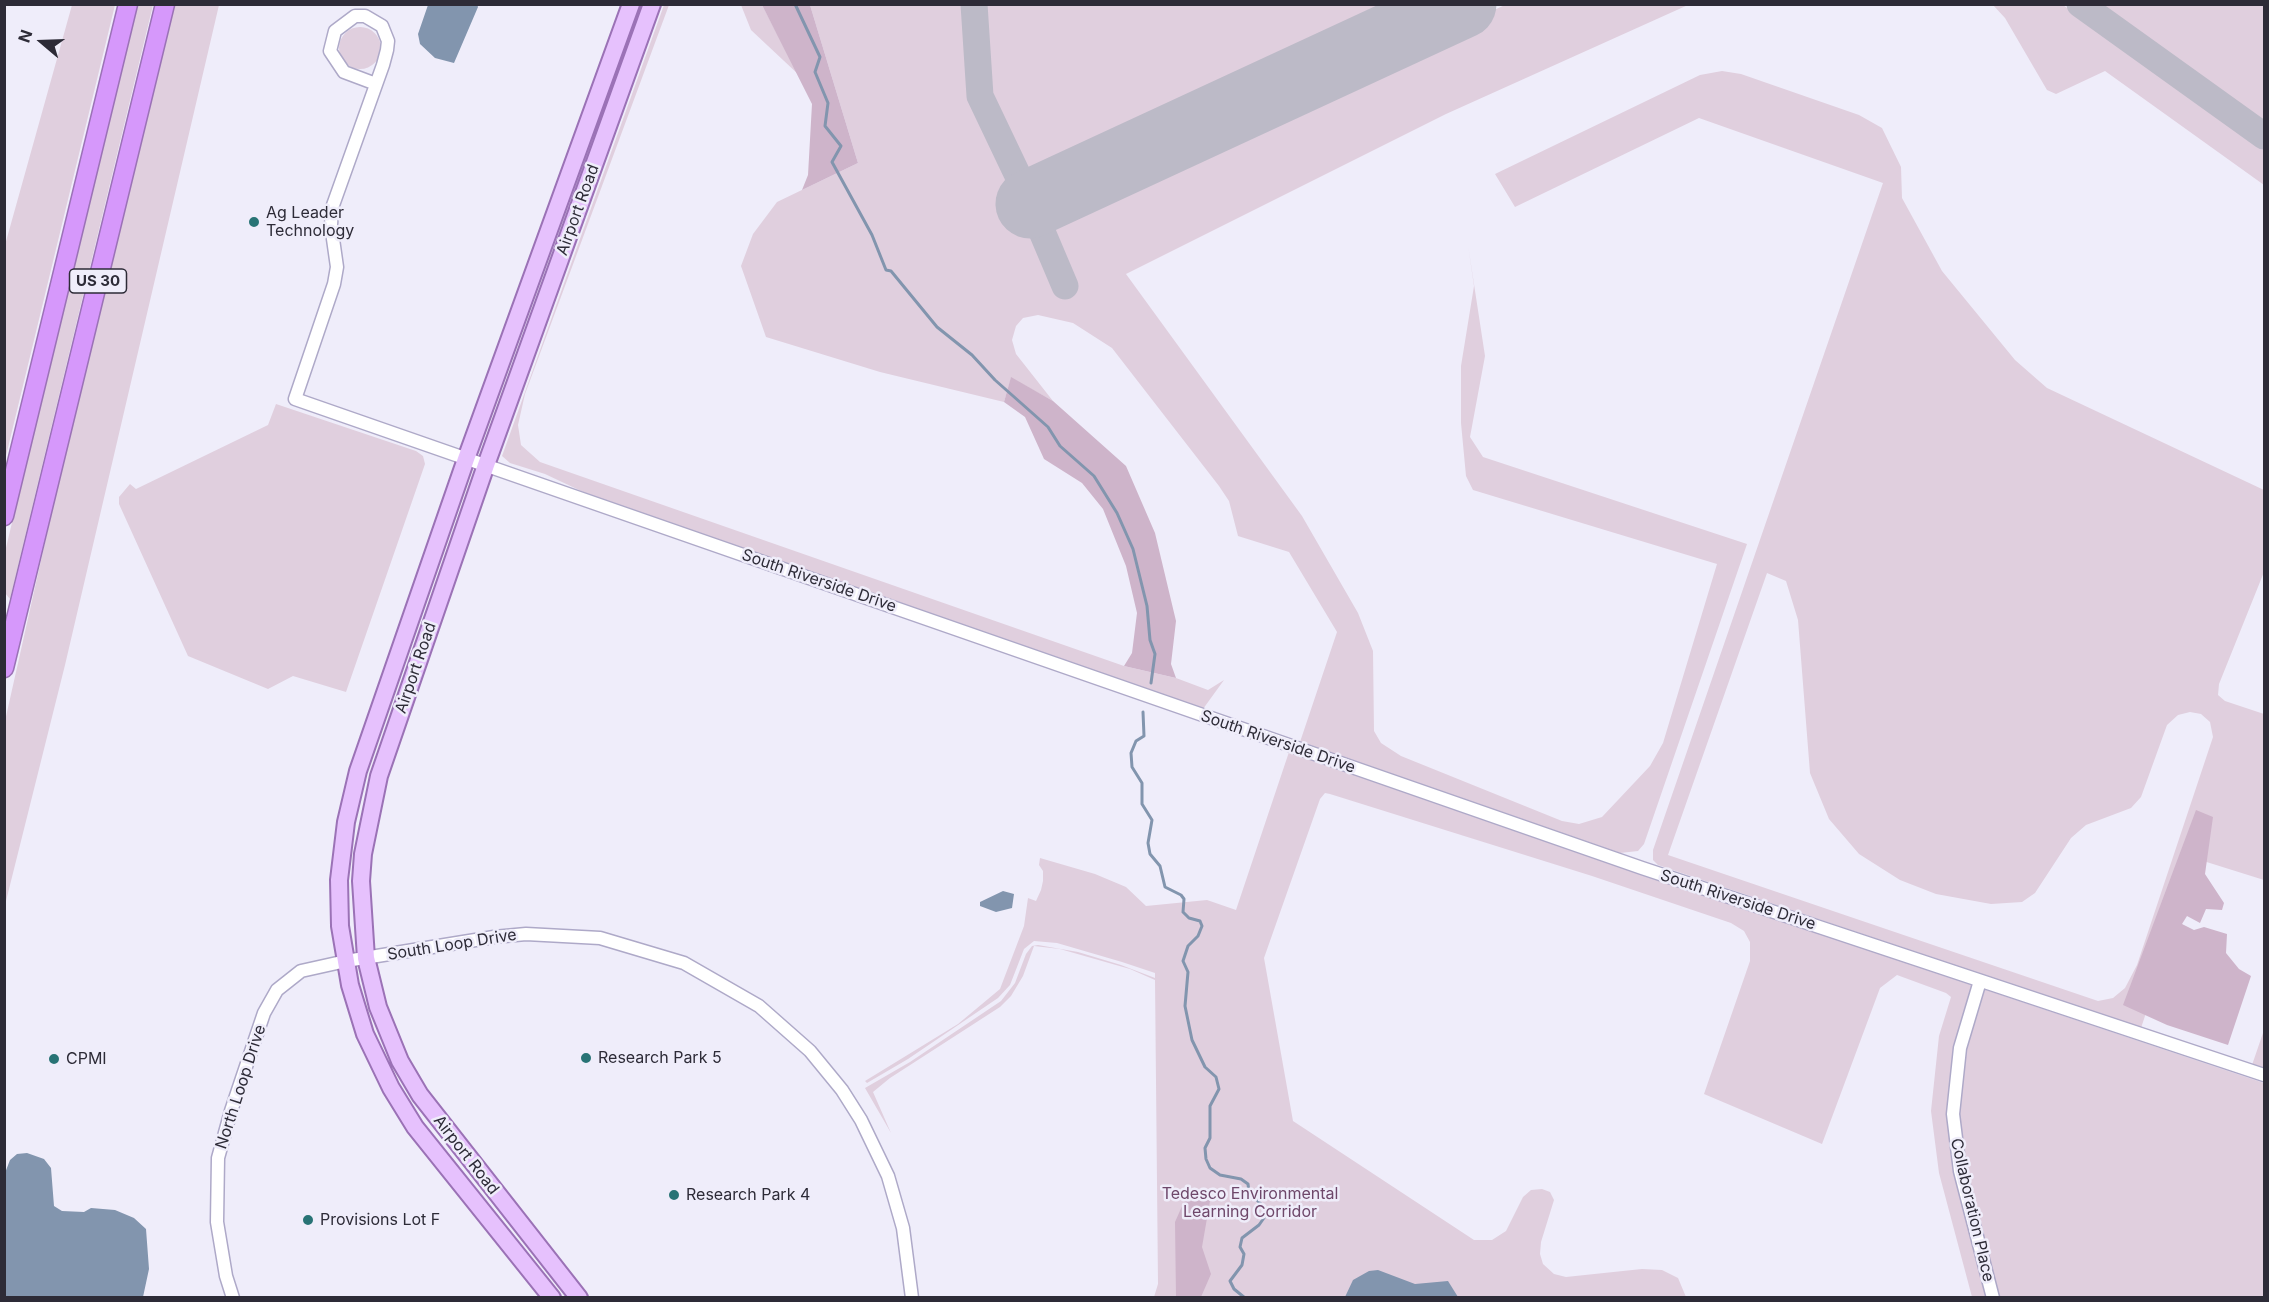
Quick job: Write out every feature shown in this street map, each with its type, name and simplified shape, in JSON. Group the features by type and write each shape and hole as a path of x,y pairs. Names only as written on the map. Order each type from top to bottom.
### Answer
{"highway":[{"name":"US 30","path":"4,516 128,4"},
{"name":"US 30","path":"6,663 165,4"}],"main road":[{"name":"Airport Road","path":"552,1298 415,1127 399,1102 365,1034 350,985 340,926 339,880 351,796 466,459 631,4"},
{"name":"Airport Road","path":"579,1298 420,1095 388,1033 366,958 361,881 363,854 373,802 486,465 652,4"}],"street":[{"path":"355,16 375,20 382,26 388,41 376,84 344,72 330,51 334,31 355,16"},
{"name":"South Riverside Drive","path":"376,84 332,208 337,267 334,284 295,399 1263,737 1980,981 2265,1075"},
{"name":"South Loop Drive","path":"346,961 526,934 600,938 684,963 737,991 759,1006 810,1051 842,1090 864,1126 888,1176 896,1201 908,1258 912,1298"},
{"name":"North Loop Drive","path":"233,1298 220,1249 216,1183 221,1143 234,1100 264,1013 277,990 301,971 346,961"},
{"name":"Collaboration Place","path":"1980,981 1960,1048 1953,1114 1960,1171 1993,1298"}],"green space":[{"path":"1390,4 1388,20 1037,183 1023,169 988,95 982,5"},
{"path":"72,5 115,5 5,460 5,245"},
{"path":"135,5 153,5 10,599 5,593 5,552"},
{"path":"173,5 219,5 65,665 5,905 5,721 64,458"},
{"path":"664,5 669,5 525,394 518,425 521,445 540,462 1124,666 1176,678 1208,690 1224,680 1203,709 596,498 545,474 510,463 502,456"},
{"path":"741,5 762,5 799,75 751,30"},
{"path":"810,5 963,5 970,101 1055,290 1071,283 1047,233 1046,216 1505,5 1688,5 1446,114 1126,274 1302,516 1358,613 1373,651 1374,731 1381,743 1401,756 1562,821 1579,824 1602,817 1650,766 1663,743 1717,564 1473,490 1466,476 1461,423 1461,366 1474,286 1468,245 1485,356 1470,437 1483,457 1747,544 1644,844 1638,851 1620,853 1300,742 1337,632 1289,552 1238,536 1229,501 1219,486 1112,348 1073,323 1038,315 1023,318 1016,326 1012,340 1016,354 1053,401 1011,378 1004,402 880,372 766,337 741,266 753,234 777,202 858,163"},
{"path":"1993,5 2063,5 2264,150 2264,185 2105,71 2056,94 2047,90 2005,18"},
{"path":"2093,5 2264,5 2264,128"},
{"path":"360,27 375,33 381,48 375,63 360,69 345,63 339,48 345,33"},
{"path":"1722,71 1741,74 1859,115 1882,128 1901,167 1902,198 1942,271 2015,360 2047,388 2264,490 2264,572 2219,684 2218,695 2225,701 2264,714 2264,880 2197,859 2141,1028 1658,865 1653,860 1653,850 1883,183 1699,118 1515,207 1495,174 1700,75","holes":["1767,573 1786,581 1798,620 1810,773 1829,819 1859,854 1900,880 1936,894 1991,904 2022,902 2035,893 2071,838 2086,825 2131,808 2141,797 2167,725 2178,715 2190,712 2201,714 2210,722 2213,737 2137,965 2125,988 2113,998 2098,1001 1668,855"]},
{"path":"276,404 416,451 423,456 425,464 346,692 293,676 268,689 188,656 119,504 119,497 130,484 136,489 268,425"},
{"name":"Tedesco Environmental Learning Corridor","path":"1289,752 1634,872 2264,1083 2264,1297 1972,1297 1939,1173 1931,1111 1939,1036 1951,997 1946,993 1897,975 1880,988 1822,1144 1704,1094 1750,961 1750,942 1744,931 1731,923 1592,876 1325,793 1320,799 1264,958 1293,1121 1474,1240 1492,1240 1506,1231 1523,1197 1531,1190 1542,1189 1550,1192 1554,1200 1541,1242 1540,1254 1543,1264 1554,1274 1566,1277 1642,1269 1662,1270 1678,1278 1686,1297 1154,1297 1158,1284 1155,980 1130,969 1060,949 1034,946 1023,976 1011,996 1000,1007 890,1078 873,1092 891,1133 865,1088 910,1062 1001,1001 1015,983 1026,954 1032,946 1038,945 1078,952 1121,965 1155,978 1155,973 1122,962 1057,943 1034,941 1024,949 1010,985 998,998 908,1059 867,1083 865,1081 958,1024 1000,989 1024,926 1028,898 1036,901 1041,890 1043,871 1039,865 1040,858 1095,874 1126,887 1146,906 1207,900 1236,910"},
{"path":"2264,1030 2264,1069 2252,1065"}],"shaded area":[{"path":"762,5 810,5 858,163 802,190 808,175 812,104"},
{"path":"1011,377 1053,401 1126,466 1155,533 1176,621 1171,664 1176,678 1124,666 1132,653 1137,613 1126,566 1103,509 1082,483 1044,459 1025,417 1004,402"},
{"path":"2196,810 2213,817 2205,874 2224,903 2222,910 2206,909 2200,923 2187,916 2182,924 2194,930 2204,927 2227,934 2226,953 2239,969 2251,976 2228,1045 2167,1025 2123,1005"},
{"path":"1197,1191 1210,1201 1202,1247 1211,1274 1201,1297 1176,1297 1175,1222 1187,1195"}],"water":[{"path":"477,4 478,7 454,63 435,58 420,44 418,34 428,5"},
{"path":"1003,891 1014,894 1012,908 996,912 980,906 980,902"},
{"path":"27,1153 44,1159 51,1168 54,1206 62,1211 84,1212 91,1208 115,1210 134,1218 146,1229 149,1269 143,1297 5,1297 5,1173 10,1160 17,1154"},
{"path":"1378,1270 1415,1284 1448,1281 1458,1297 1345,1297 1353,1280 1369,1271"}],"waterway":[{"path":"795,4 820,57 815,72 828,103 825,126 841,146 832,162 872,235 886,270 891,271 937,327 972,355 995,380 1048,427 1060,446 1094,476 1117,513 1133,549 1147,606 1150,640 1155,654 1151,683"},
{"path":"1143,712 1144,736 1136,741 1131,753 1132,767 1142,783 1142,804 1152,820 1148,843 1150,854 1160,866 1165,887 1184,899 1183,912 1189,918 1200,921 1202,926 1198,936 1188,946 1183,961 1188,972 1185,1006 1192,1040 1205,1067 1216,1077 1219,1089 1210,1106 1210,1138 1205,1148 1206,1159 1210,1168 1220,1175 1241,1179 1248,1184 1249,1192 1264,1207 1266,1215 1259,1225 1242,1238 1240,1247 1244,1254 1242,1265 1230,1281 1234,1289 1245,1298"}],"taxiway":[{"path":"974,4 980,96 1020,180 1036,190 1052,194 1041,217 1040,227 1065,286"},
{"path":"1295,80 1392,32 1399,20 1401,4"},
{"path":"1412,4 1418,9 1433,13 1458,4"},
{"path":"2080,4 2264,136"}],"runway":[{"path":"1030,204 1462,4"}],"place":[{"name":"Ag Leader Technology","path":"254,222"},
{"name":"Research Park 5","path":"586,1058"},
{"name":"CPMI","path":"54,1059"},
{"name":"Research Park 4","path":"674,1195"},
{"name":"Provisions Lot F","path":"308,1220"}]}
